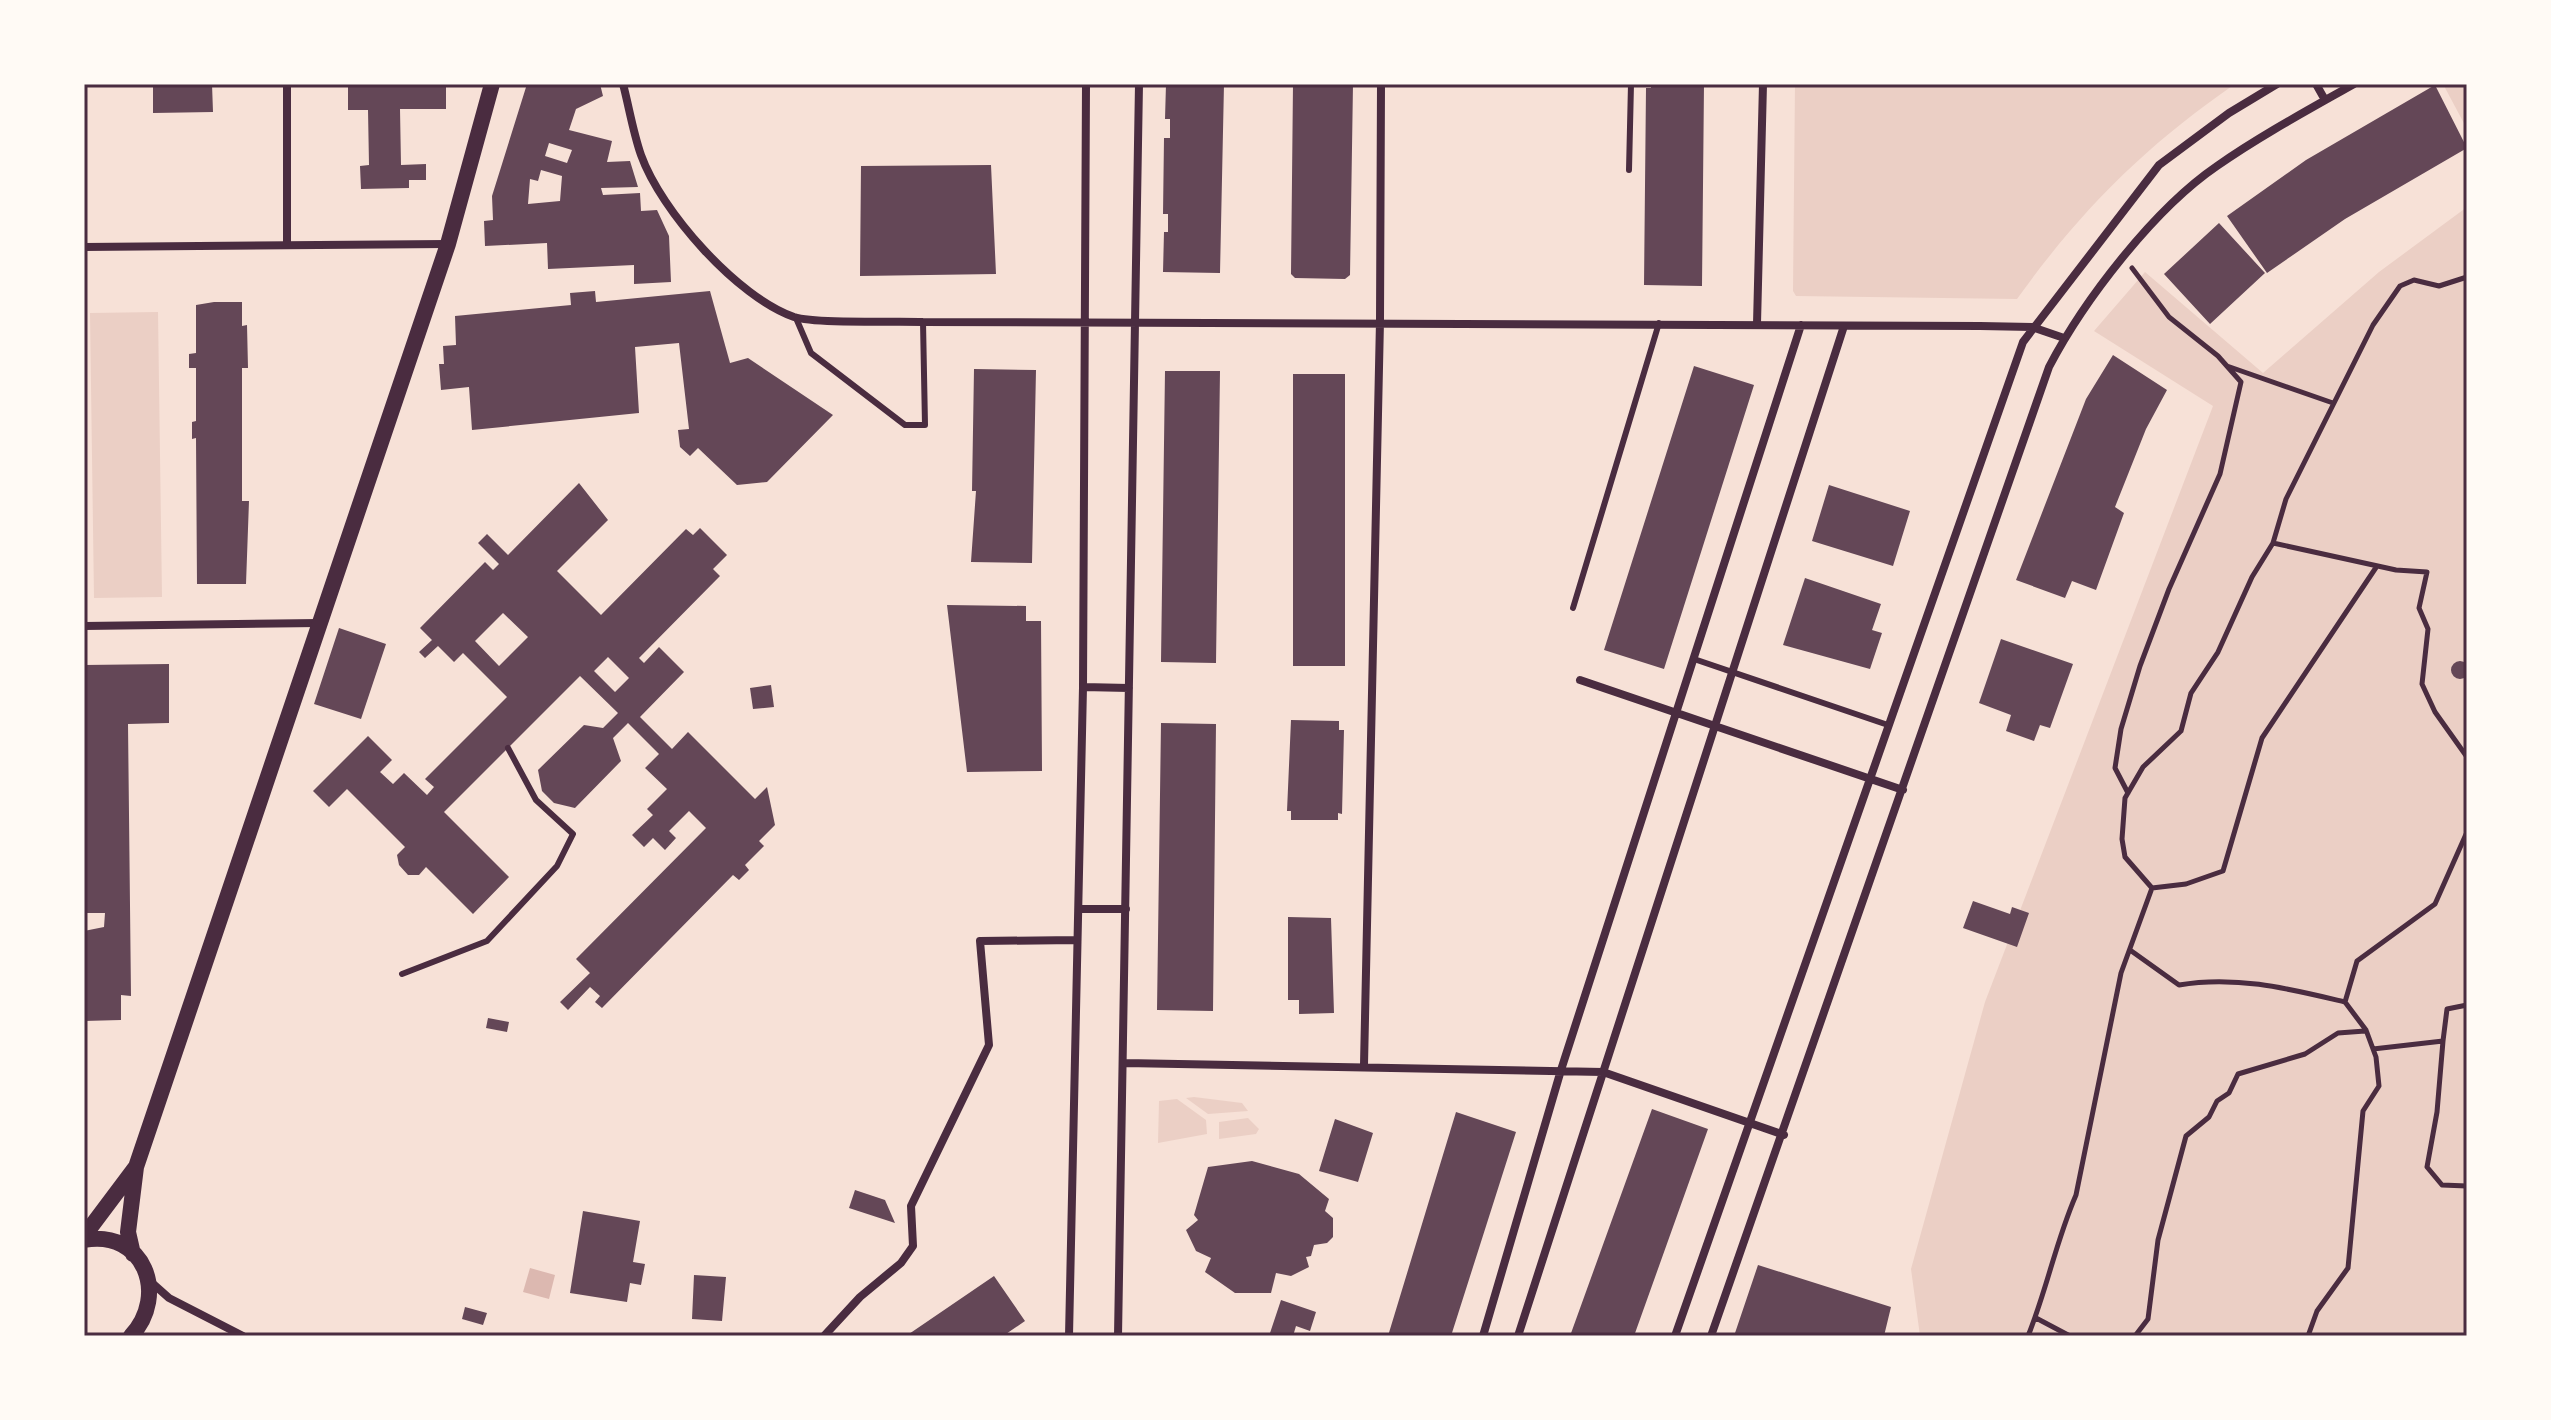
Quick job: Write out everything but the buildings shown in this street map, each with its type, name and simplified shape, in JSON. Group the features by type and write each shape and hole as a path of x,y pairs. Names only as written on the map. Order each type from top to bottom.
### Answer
{"main road":[{"path":"131,1336 148,1311 149,1280 133,1254 128,1232 136,1167 448,244 492,84"},
{"path":"84,1238 136,1167"},
{"path":"84,1238 105,1240 133,1254"}],"street":[{"path":"287,84 287,245"},
{"path":"623,84 642,157 666,203 702,247 758,298 796,318 923,322 1380,321 2032,327 2064,338"},
{"path":"1069,1336 1083,687 1086,84"},
{"path":"1118,1336 1125,1063 1139,84"},
{"path":"1364,1065 1380,321 1381,84"},
{"path":"1757,324 1763,84"},
{"path":"1675,1336 2023,342 2159,165 2229,113 2277,84"},
{"path":"2316,84 2325,100"},
{"path":"1711,1336 1784,1135 2049,367 2064,338 2151,223 2214,167 2354,84"},
{"path":"84,247 448,244"},
{"path":"1483,1336 1561,1070 1801,325"},
{"path":"1518,1336 1844,326"},
{"path":"84,626 319,623"},
{"path":"1580,680 1903,790"},
{"path":"1083,687 1129,688"},
{"path":"1079,909 1126,909"},
{"path":"824,1336 860,1297 901,1263 913,1246 911,1206 989,1045 980,941 1077,940"},
{"path":"1125,1063 1364,1065 1603,1072 1784,1135"},
{"path":"149,1280 169,1298 243,1336"}],"lane":[{"path":"1629,170 1631,84"},
{"path":"796,318 811,353 905,425 925,425 923,322"},
{"path":"1573,608 1659,323"},
{"path":"1694,659 1888,725"},
{"path":"402,974 487,941 557,866 573,834 536,800 508,748"}],"path":[{"path":"2152,888 2125,857 2122,839 2128,793 2143,767 2181,731 2191,693 2207,672 2252,577 2273,543 2286,499 2373,325 2400,286 2414,280 2439,286 2467,277"},
{"path":"2128,793 2115,768 2121,729 2140,666 2169,589 2220,474 2241,382 2169,317 2140,278"},
{"path":"2226,366 2333,403"},
{"path":"2273,543 2377,566 2427,572 2419,608 2428,629 2422,684 2435,712 2467,757"},
{"path":"2152,888 2186,884 2223,871 2262,738 2377,566"},
{"path":"2455,737 2467,744"},
{"path":"2345,1002 2357,961 2435,904 2467,832"},
{"path":"2028,1336 2076,1195 2091,1134 2092,1105 2121,973 2152,888"},
{"path":"2130,950 2179,985 2213,979 2282,987 2345,1002 2366,1030 2373,1049 2379,1086 2363,1111 2348,1268 2317,1311 2308,1336"},
{"path":"2467,1005 2447,1009 2437,1112 2427,1167 2442,1185 2467,1186"},
{"path":"2135,1336 2148,1319 2158,1240 2186,1136 2209,1117 2217,1101 2229,1093 2238,1074 2305,1054 2338,1033 2366,1030"},
{"path":"2373,1049 2443,1041"},
{"path":"2035,1317 2070,1336"}],"shaded area":[{"path":"1795,84 2235,84 2172,131 2116,182 2065,237 2017,299 1796,296 1793,291"},
{"path":"2443,84 2467,84 2467,129"},
{"path":"2467,207 2467,1336 1920,1336 1911,1269 1985,1002 2213,406 2094,331 2145,272 2263,373 2379,272"},
{"path":"158,312 162,597 94,598 90,313"},
{"path":"1186,1098 1242,1103 1248,1111 1208,1114"},
{"path":"1177,1099 1206,1120 1207,1134 1158,1143 1159,1101"},
{"path":"1248,1118 1259,1129 1256,1134 1219,1139 1219,1122"},
{"path":"530,1268 555,1275 549,1299 523,1292"}]}
